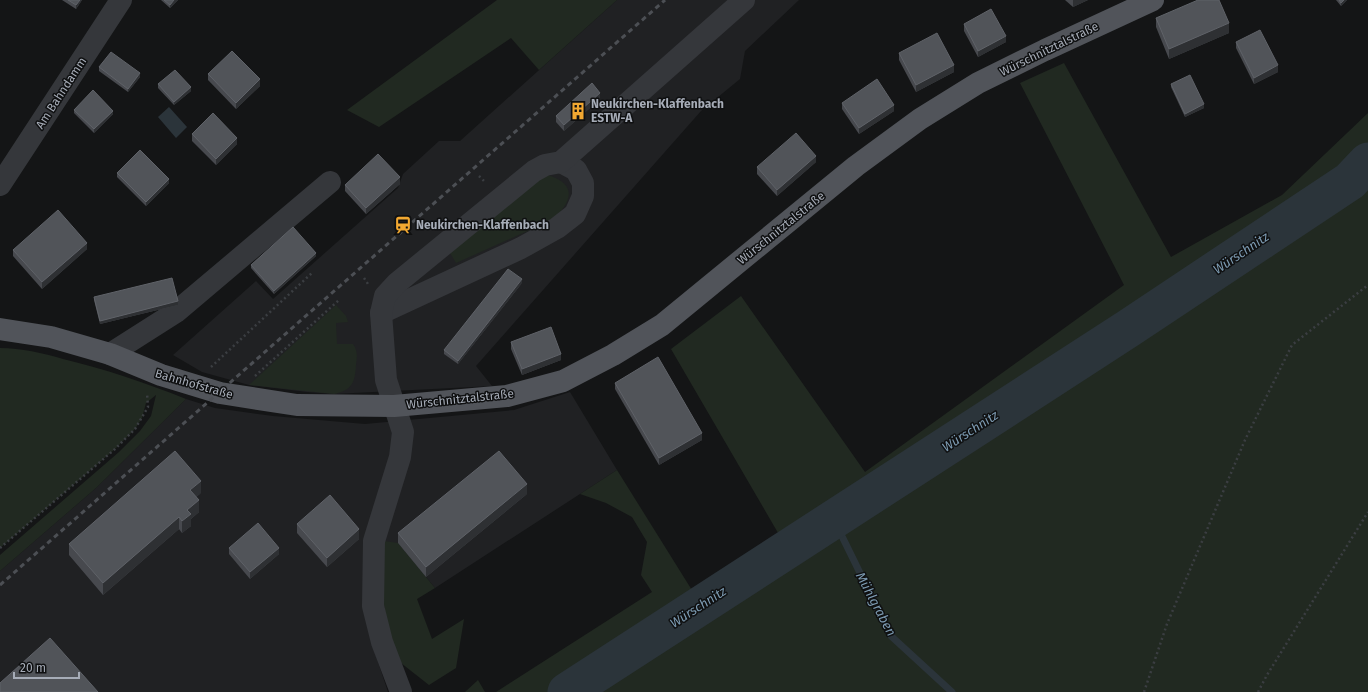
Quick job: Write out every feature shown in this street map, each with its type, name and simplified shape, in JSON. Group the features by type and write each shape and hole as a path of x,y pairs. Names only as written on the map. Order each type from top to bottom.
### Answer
{"main road":[{"name":"Würschnitztalstraße","path":"394,406 507,396 563,381 613,355 662,325 856,166 920,119 978,84 1045,50 1153,0"},
{"name":"Bahnhofstraße","path":"0,329 51,337 110,354 149,370 233,396 297,405 394,406"}],"street":[{"name":"Am Bahndamm","path":"0,184 121,0"},
{"path":"401,692 382,642 373,606 374,541 400,457 403,432 386,380 382,313 386,296 396,283 534,171 545,165 561,162 744,0"},
{"path":"382,313 521,248 557,228 575,214 583,196 583,183 576,170 561,162"},
{"path":"110,354 176,312 330,182"}],"path":[{"path":"479,176 487,185"},
{"path":"191,384 230,351 313,272"},
{"path":"1144,692 1167,624 1239,454 1292,345 1368,285"},
{"path":"233,396 340,300"},
{"path":"0,548 116,449 135,429 148,407 148,396 142,382 149,370"},
{"path":"1258,692 1368,512"}],"shaded area":[{"path":"497,0 617,0 539,70 511,38 379,127 347,110"},
{"path":"617,0 799,0 745,51 740,79 701,111 476,366 492,386 334,394 307,392 249,385 202,372 173,355 256,281 273,299 398,188 403,174 439,141 460,141"},
{"path":"1064,63 1171,257 1282,195 1368,113 1368,692 496,692 652,592 641,575 647,542 632,517 606,503 580,494 617,470 695,595 781,538 671,349 741,296 865,472 1124,285 1020,83"},
{"path":"169,107 187,127 176,138 158,117"},
{"path":"548,175 558,179 568,189 569,195 567,201 559,214 552,220 456,263 450,253 538,177"},
{"path":"336,305 346,316 348,322 336,323 337,344 353,344 356,352 357,359 355,377 349,388 334,394 249,385"},
{"path":"0,348 32,351 94,367 156,387 186,399 96,488 0,571 0,555 119,452 140,431 151,416 156,395 146,403 142,418 135,429 115,449 0,548"},
{"path":"570,392 617,470 435,588 426,577 365,538 375,653 388,692 0,692 0,571 96,488 186,399 215,408 273,416 365,424 514,410"},
{"path":"384,541 398,543 435,588 417,599 432,639 464,619 456,668 429,685 401,663 389,635 381,587"},
{"path":"478,680 485,692 465,692"}],"building":[{"path":"68,0 80,0 76,5"},
{"path":"164,0 174,0 170,5"},
{"path":"1198,0 1219,0 1229,23 1169,49 1156,18"},
{"path":"991,9 1006,36 978,51 964,24"},
{"path":"1260,30 1278,65 1254,78 1236,42"},
{"path":"937,33 954,65 916,85 899,53"},
{"path":"232,51 260,79 236,103 208,74"},
{"path":"111,52 140,73 128,89 99,67"},
{"path":"175,70 191,87 174,102 158,84"},
{"path":"1190,75 1204,104 1185,114 1171,84"},
{"path":"877,79 894,105 859,128 842,103"},
{"path":"592,83 600,93 564,125 556,116"},
{"path":"93,90 113,111 94,129 74,110"},
{"path":"213,113 237,138 216,159 192,134"},
{"path":"796,133 816,156 777,190 757,167"},
{"path":"140,150 169,179 146,202 117,173"},
{"path":"378,154 400,177 366,208 345,185"},
{"path":"58,210 87,243 42,282 13,250"},
{"path":"293,227 316,253 274,291 251,265"},
{"path":"508,269 522,279 458,361 444,350"},
{"path":"172,278 178,301 100,321 94,297"},
{"path":"551,327 561,354 522,369 511,342"},
{"path":"658,357 702,433 659,458 615,383"},
{"path":"175,451 201,481 190,490 199,500 187,510 191,514 182,521 179,517 103,583 69,544"},
{"path":"499,451 527,484 426,567 398,533"},
{"path":"330,495 359,529 327,558 297,524"},
{"path":"258,523 279,548 250,572 229,548"},
{"path":"50,638 98,692 0,692 0,683"}],"waterway":[{"name":"Würschnitz","path":"567,692 1129,328 1350,181 1368,162"},
{"name":"Mühlgraben","path":"834,520 891,636 952,692"}],"railway":[{"path":"0,585 665,0"}],"place":[{"name":"Neukirchen-Klaffenbach ESTW-A","path":"578,111"},
{"name":"Neukirchen-Klaffenbach","path":"403,225"}]}
